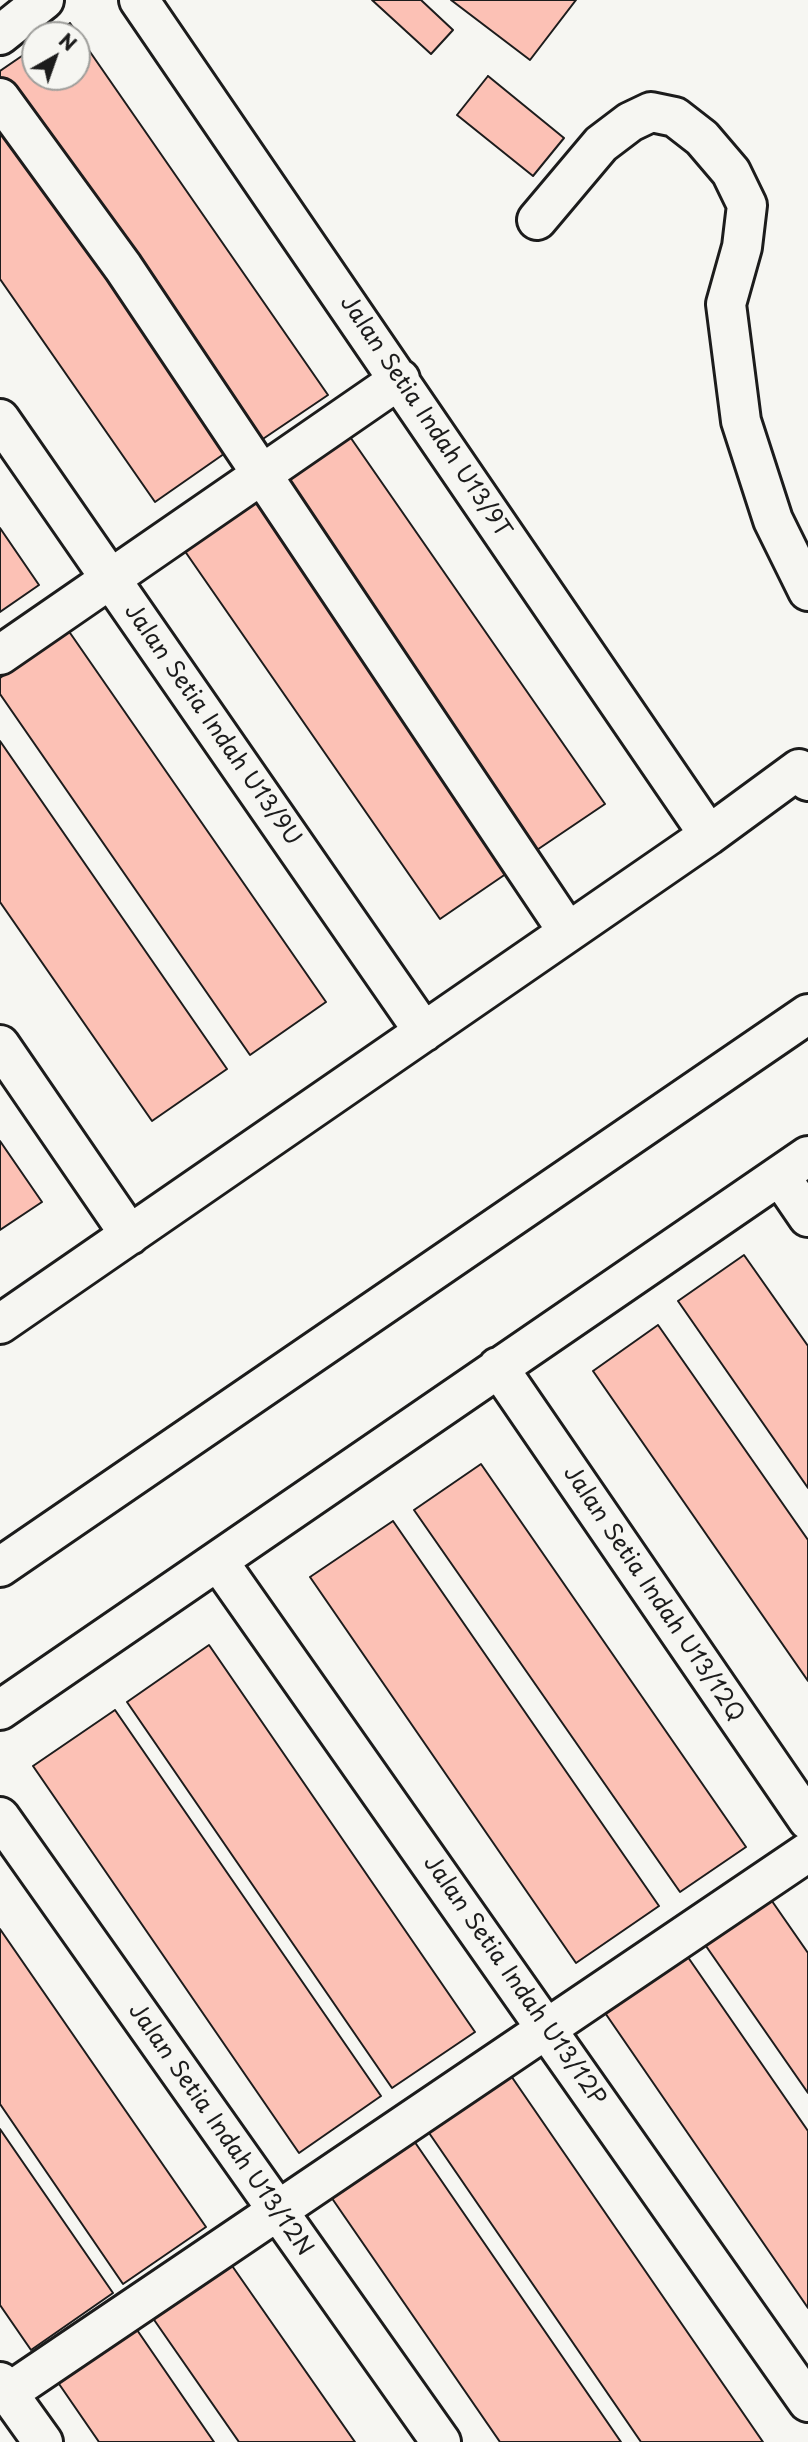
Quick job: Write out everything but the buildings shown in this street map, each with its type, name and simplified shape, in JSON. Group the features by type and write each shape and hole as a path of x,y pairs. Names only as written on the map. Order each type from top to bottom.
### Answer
{"street":[{"path":"0,35 44,0"},
{"name":"Jalan Setia Indah U13/9T","path":"139,0 709,835"},
{"path":"0,98 123,267 568,932"},
{"path":"537,220 601,144 631,122 651,112 676,117 702,138 731,172 747,205 742,247 726,304 741,421 773,520 808,590"},
{"path":"0,655 400,379"},
{"name":"Jalan Setia Indah U13/9U","path":"0,419 424,1032"},
{"path":"0,1324 709,835 799,769 808,781"},
{"path":"0,1567 808,1014"},
{"path":"0,1045 130,1235"},
{"path":"0,1710 794,1166 808,1217"},
{"name":"Jalan Setia Indah U13/12Q","path":"498,1367 808,1820"},
{"name":"Jalan Setia Indah U13/12P","path":"218,1561 808,2402"},
{"name":"Jalan Setia Indah U13/12N","path":"0,1817 441,2442"},
{"path":"43,2442 4,2388 277,2211 808,1852"}]}
